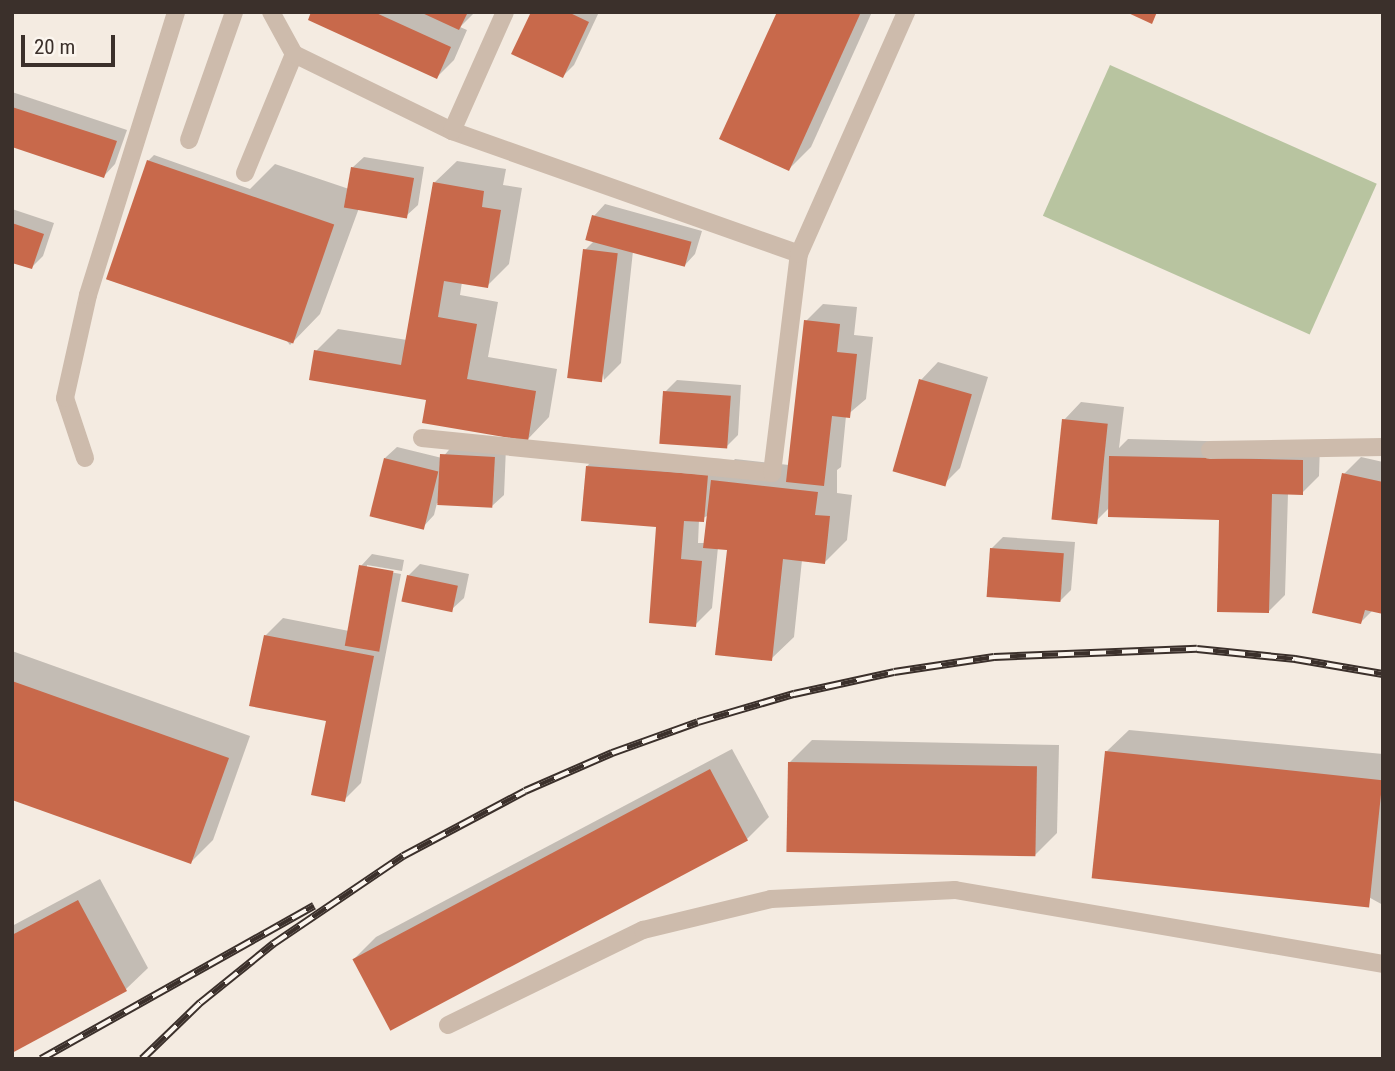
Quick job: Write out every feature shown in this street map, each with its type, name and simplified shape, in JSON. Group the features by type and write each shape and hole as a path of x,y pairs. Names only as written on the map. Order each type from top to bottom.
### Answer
{"street":[{"path":"85,458 65,398 88,295 176,12"},
{"path":"189,140 234,12"},
{"path":"452,131 505,12"},
{"path":"422,438 772,473 799,254 906,12"},
{"path":"273,13 294,54 452,131 799,254"},
{"path":"245,173 294,54"},
{"path":"1210,450 1383,447"},
{"path":"448,1025 643,930 771,899 955,890 1383,964"}],"green space":[{"path":"1110,65 1377,184 1310,335 1043,216"}],"building":[{"path":"311,12 374,12 451,47 437,79 308,20"},
{"path":"420,12 468,12 459,30"},
{"path":"531,12 568,12 589,22 563,78 511,54"},
{"path":"777,12 861,12 789,171 719,139"},
{"path":"1126,12 1157,12 1152,24"},
{"path":"12,107 117,141 104,178 12,147"},
{"path":"147,160 334,224 293,344 106,279"},
{"path":"351,167 414,178 407,218 344,207"},
{"path":"433,182 484,191 482,207 501,210 488,288 444,281 438,317 477,324 467,379 536,391 528,441 422,423 426,400 309,380 314,350 401,365"},
{"path":"592,215 691,242 685,267 585,240"},
{"path":"12,223 44,234 32,269 12,263"},
{"path":"583,249 618,253 602,382 567,378"},
{"path":"804,320 840,324 837,352 857,354 850,418 832,416 824,486 786,482"},
{"path":"919,379 972,394 945,486 893,471"},
{"path":"663,391 731,396 727,449 659,444"},
{"path":"1062,419 1108,424 1097,524 1051,519"},
{"path":"440,454 495,457 492,508 437,505"},
{"path":"1109,456 1303,460 1303,495 1272,494 1269,613 1217,612 1219,520 1108,517"},
{"path":"384,458 438,472 424,530 369,516"},
{"path":"586,466 708,475 704,522 684,521 681,559 702,561 696,627 649,623 656,527 581,521"},
{"path":"1342,473 1383,482 1383,614 1365,610 1361,624 1312,613"},
{"path":"711,480 818,492 815,515 830,516 825,564 783,559 772,661 715,655 727,550 703,548"},
{"path":"990,548 1064,553 1060,602 987,597"},
{"path":"359,565 393,571 379,652 345,646"},
{"path":"407,575 458,586 452,612 401,601"},
{"path":"264,635 374,656 345,802 311,795 326,721 249,706"},
{"path":"12,681 229,758 191,864 12,800"},
{"path":"1105,751 1382,780 1369,907 1092,878"},
{"path":"788,762 1037,766 1035,856 786,852"},
{"path":"710,769 748,841 390,1031 352,959"},
{"path":"78,900 127,991 12,1053 12,935"}],"railway":[{"path":"142,1059 200,1003 273,944 403,856 525,791 612,753 698,722 794,694 894,672 994,657 1197,649 1295,659 1383,674"},
{"path":"41,1059 314,906"}]}
